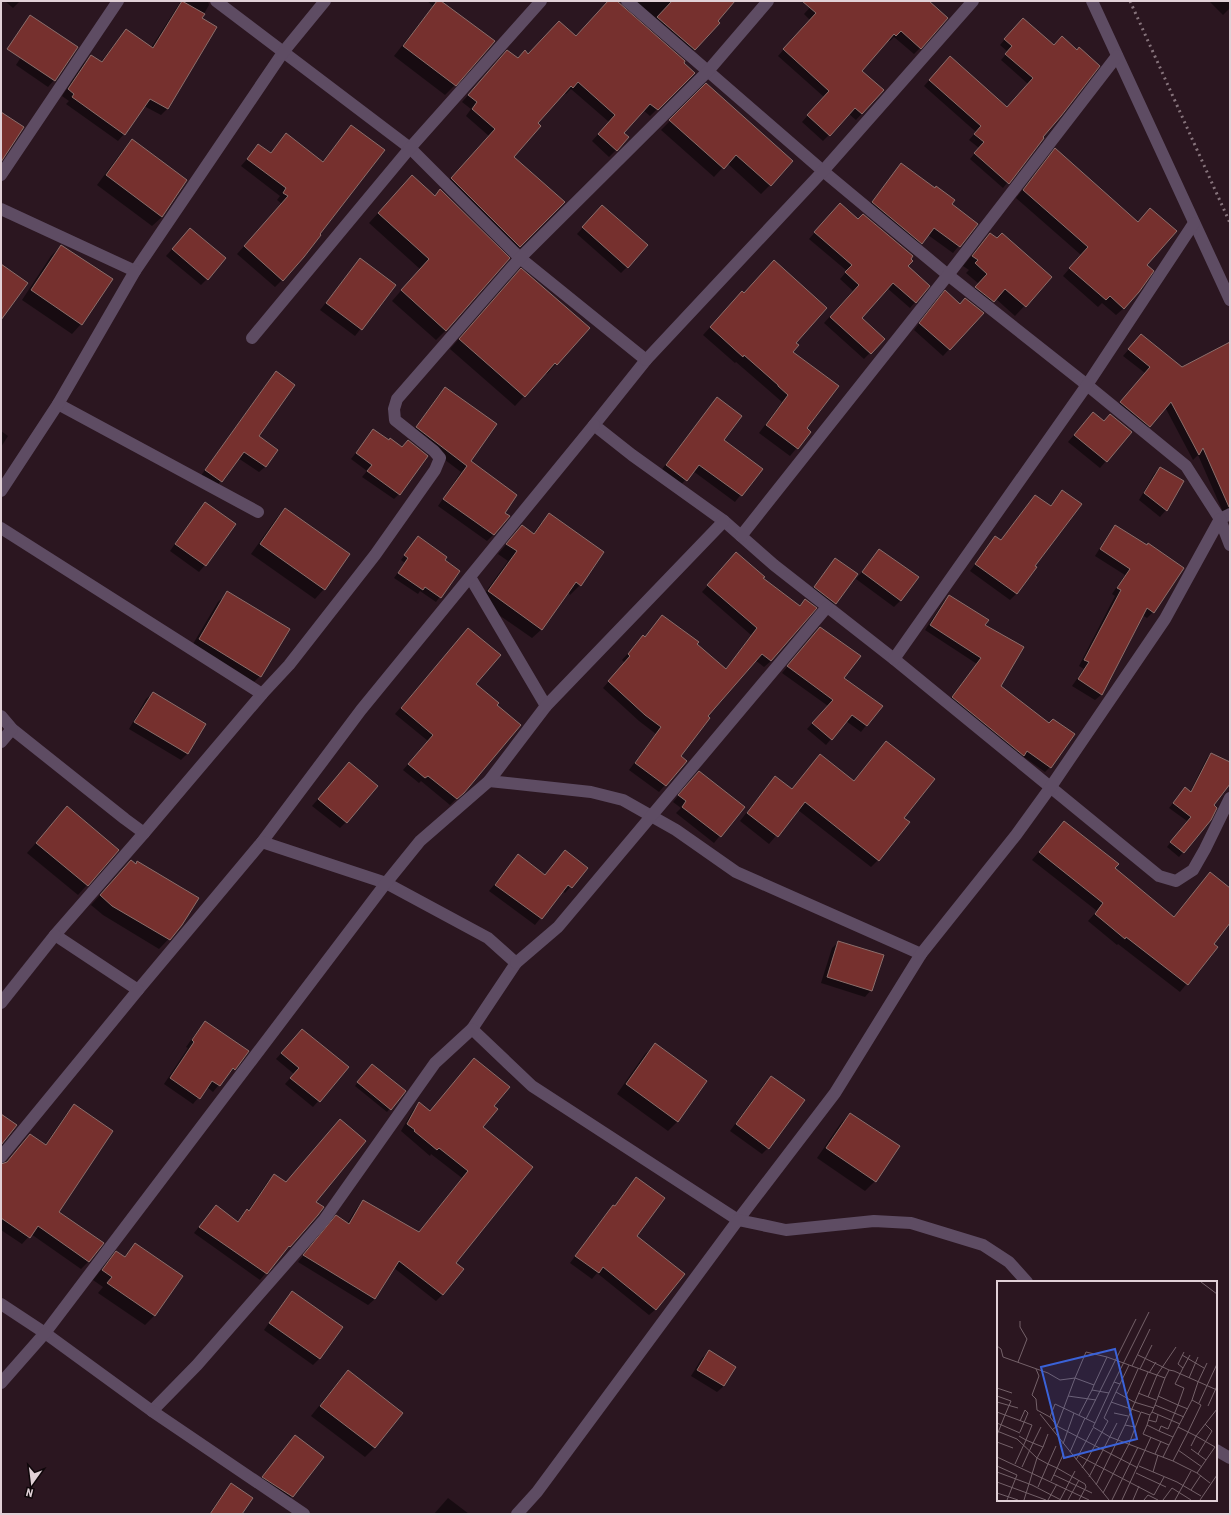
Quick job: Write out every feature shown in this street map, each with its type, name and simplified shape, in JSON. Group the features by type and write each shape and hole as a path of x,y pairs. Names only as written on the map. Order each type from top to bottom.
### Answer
{"street":[{"path":"1,175 118,1"},
{"path":"216,1 284,51 410,148 520,258 646,360"},
{"path":"1,491 58,404 135,271 284,51 326,1"},
{"path":"252,338 410,148 541,1"},
{"path":"627,1 823,171 948,275 1087,385 1186,466 1225,516 1230,545"},
{"path":"1,1003 55,935 262,694 290,665 375,555 435,470 440,458 434,450 395,420 394,409 397,399 520,258 708,71 768,1"},
{"path":"1,1157 262,842 361,710 646,360 823,171 973,1"},
{"path":"1092,1 1230,300"},
{"path":"741,536 948,275 1117,56"},
{"path":"1,208 135,271"},
{"path":"894,659 1087,385 1194,222"},
{"path":"58,404 258,512"},
{"path":"594,425 632,455 724,521 774,565 894,659 1159,876 1176,881 1193,870 1230,798"},
{"path":"517,1514 536,1492 738,1220 835,1093 921,954 1016,835 1050,788 1165,619 1225,516"},
{"path":"1,1383 45,1333 386,883 420,841 489,781 546,706 724,521"},
{"path":"1,528 262,694"},
{"path":"470,577 546,706"},
{"path":"152,1411 197,1365 324,1220 435,1063 472,1029 516,962 558,927 827,606"},
{"path":"1,716 12,729 144,833"},
{"path":"1,742 12,729"},
{"path":"489,781 591,792 623,800 676,830 736,872 921,954"},
{"path":"262,842 386,883 488,938 516,962"},
{"path":"55,935 138,990"},
{"path":"472,1029 532,1086 738,1220 786,1230 874,1221 911,1223 983,1245 1010,1262 1026,1281"},
{"path":"1,1304 45,1333 152,1411 304,1514"},
{"path":"1217,1451 1230,1458"}],"building":[{"path":"182,1 205,14 202,18 217,27 168,109 150,99 125,135 72,97 74,94 68,89 91,55 102,62 126,29 153,48"},
{"path":"437,1 441,1 495,41 456,86 403,46"},
{"path":"608,1 617,1 685,61 684,63 695,73 658,110 650,104 624,133 629,137 617,151 598,134 615,115 578,82 573,88 571,86 538,123 541,126 514,157 565,202 520,247 451,178 495,129 472,109 477,102 468,95 507,50 518,58 525,50 528,54 559,21 576,36"},
{"path":"672,1 735,1 718,21 720,23 695,50 657,17"},
{"path":"802,1 929,1 948,18 921,49 901,31 896,36 894,34 862,71 884,90 862,114 855,108 830,136 807,115 829,91 783,49 816,13"},
{"path":"30,15 78,47 55,81 7,49"},
{"path":"1023,18 1054,45 1062,36 1077,50 1079,47 1100,66 1043,137 1044,138 1009,184 974,153 984,142 974,134 981,126 929,80 950,56 1007,107 1033,78 1005,54 1012,46 1004,39"},
{"path":"706,83 793,161 771,186 736,155 724,169 669,120"},
{"path":"1,112 24,127 1,162"},
{"path":"351,125 385,150 304,257 283,281 244,246 288,196 283,193 286,188 247,159 258,144 271,153 286,133 323,162"},
{"path":"132,139 187,180 162,217 106,175"},
{"path":"1055,148 1138,222 1150,208 1177,231 1147,265 1154,271 1139,292 1124,309 1110,296 1106,300 1069,268 1088,247 1023,190"},
{"path":"901,163 935,188 936,186 955,200 952,204 978,224 960,247 934,228 922,244 872,202"},
{"path":"412,175 435,196 440,189 510,258 446,331 401,290 429,259 378,213"},
{"path":"840,203 858,219 863,214 913,256 911,259 913,261 908,266 930,286 916,303 893,283 862,318 885,339 871,354 830,317 859,285 845,272 852,265 814,232"},
{"path":"602,205 648,245 628,268 582,227"},
{"path":"190,228 226,258 208,280 172,249"},
{"path":"990,233 997,238 1002,233 1052,277 1026,307 1005,289 994,302 975,287 987,274 975,263 978,260 972,256"},
{"path":"61,245 113,279 82,325 31,290"},
{"path":"360,258 396,285 362,330 326,303"},
{"path":"774,260 827,308 796,343 799,345 793,352 839,386 807,428 811,432 798,449 766,425 788,395 744,355 743,357 710,327 742,291 744,293"},
{"path":"1,264 28,283 1,320"},
{"path":"521,268 590,328 557,365 555,363 525,397 459,339"},
{"path":"945,290 960,304 965,298 984,313 950,350 919,323"},
{"path":"1141,334 1182,367 1230,342 1230,507 1203,448 1199,455 1171,402 1150,427 1120,402 1150,367 1128,349"},
{"path":"276,371 295,385 259,436 278,450 266,467 244,452 222,482 205,470"},
{"path":"445,387 497,424 471,461 517,495 505,513 510,516 494,535 443,499 467,466 416,427"},
{"path":"717,397 742,416 724,440 763,469 742,496 699,465 687,481 666,465"},
{"path":"1093,412 1104,421 1110,414 1132,432 1107,462 1074,435"},
{"path":"373,429 389,440 390,438 402,447 408,440 428,456 400,495 367,471 372,465 356,453"},
{"path":"1160,467 1184,481 1167,511 1144,493"},
{"path":"1062,490 1082,504 1035,566 1037,567 1017,594 975,564 995,536 1001,540 1035,495 1051,506"},
{"path":"205,502 236,524 206,566 175,544"},
{"path":"285,508 350,554 325,590 260,544"},
{"path":"549,513 604,552 581,586 576,582 542,630 488,591 517,551 506,544 522,525 534,534"},
{"path":"1115,525 1147,545 1148,543 1184,568 1154,613 1147,608 1102,695 1078,679 1089,662 1084,660 1121,590 1117,588 1130,569 1100,549"},
{"path":"418,536 447,557 445,560 460,571 441,598 425,587 423,590 398,573 408,558 404,555"},
{"path":"879,549 919,577 901,601 862,572"},
{"path":"736,552 765,577 763,578 800,606 805,599 817,608 771,661 762,654 708,716 710,718 681,756 687,761 666,786 635,763 661,727 645,715 608,681 630,656 628,654 643,635 645,637 662,615 699,642 697,644 726,669 757,628 707,585"},
{"path":"835,558 858,574 836,604 814,587"},
{"path":"227,591 290,629 261,677 199,639"},
{"path":"949,595 989,620 985,625 1024,647 1001,686 1049,723 1053,719 1075,734 1051,768 1027,751 1024,756 952,697 981,658 930,625"},
{"path":"820,627 861,656 844,678 883,706 867,726 852,715 832,740 812,723 833,700 787,666"},
{"path":"468,628 501,655 476,684 499,703 497,705 521,725 464,793 457,799 428,776 425,778 408,764 433,735 401,708"},
{"path":"153,692 206,724 188,754 134,722"},
{"path":"886,741 935,779 904,818 910,822 879,861 805,802 778,837 747,813 775,776 792,789 820,754 854,781"},
{"path":"1211,753 1230,762 1230,784 1214,805 1217,808 1211,820 1184,853 1170,842 1191,817 1173,803 1185,787 1191,792"},
{"path":"349,762 378,786 347,823 318,799"},
{"path":"699,771 745,807 721,837 682,807 686,801 678,795"},
{"path":"67,806 119,850 88,886 36,843"},
{"path":"1064,821 1119,864 1115,868 1174,917 1210,872 1230,888 1230,923 1214,944 1218,947 1188,985 1126,937 1125,939 1095,914 1103,903 1039,852"},
{"path":"565,850 588,868 572,888 568,885 542,919 495,885 518,854 545,875"},
{"path":"131,860 136,864 137,861 199,898 182,925 170,940 112,906 100,895"},
{"path":"838,941 884,955 872,991 827,977"},
{"path":"205,1021 249,1051 235,1070 233,1068 220,1086 212,1081 200,1099 170,1078 194,1042 192,1040"},
{"path":"302,1029 349,1067 320,1102 290,1078 299,1068 281,1053"},
{"path":"655,1043 707,1081 678,1122 626,1084"},
{"path":"474,1058 510,1087 494,1106 498,1109 483,1127 533,1167 456,1263 464,1269 443,1295 399,1261 375,1299 303,1255 336,1215 349,1224 363,1200 419,1232 468,1171 439,1148 437,1150 407,1124 419,1102 430,1111"},
{"path":"372,1064 406,1091 391,1110 357,1082"},
{"path":"771,1076 805,1100 769,1149 736,1124"},
{"path":"74,1104 113,1131 59,1212 104,1243 89,1262 38,1226 30,1238 1,1218 1,1164 7,1162 30,1134 46,1145"},
{"path":"850,1113 900,1146 876,1182 826,1148"},
{"path":"1,1114 17,1125 1,1145"},
{"path":"340,1119 366,1141 316,1202 324,1207 290,1247 289,1246 267,1274 199,1227 216,1205 238,1222 247,1209 249,1211 274,1174 286,1182"},
{"path":"636,1177 665,1198 637,1236 685,1274 656,1310 603,1267 599,1273 575,1256"},
{"path":"135,1243 183,1276 155,1316 107,1283 112,1277 102,1270 116,1251 125,1257"},
{"path":"292,1291 343,1327 320,1359 269,1323"},
{"path":"709,1350 736,1367 724,1386 697,1370"},
{"path":"348,1370 403,1413 375,1448 320,1406"},
{"path":"295,1435 324,1457 293,1497 262,1477"},
{"path":"231,1483 253,1498 242,1514 210,1514"}],"railway":[{"path":"1130,1 1230,223"}]}
